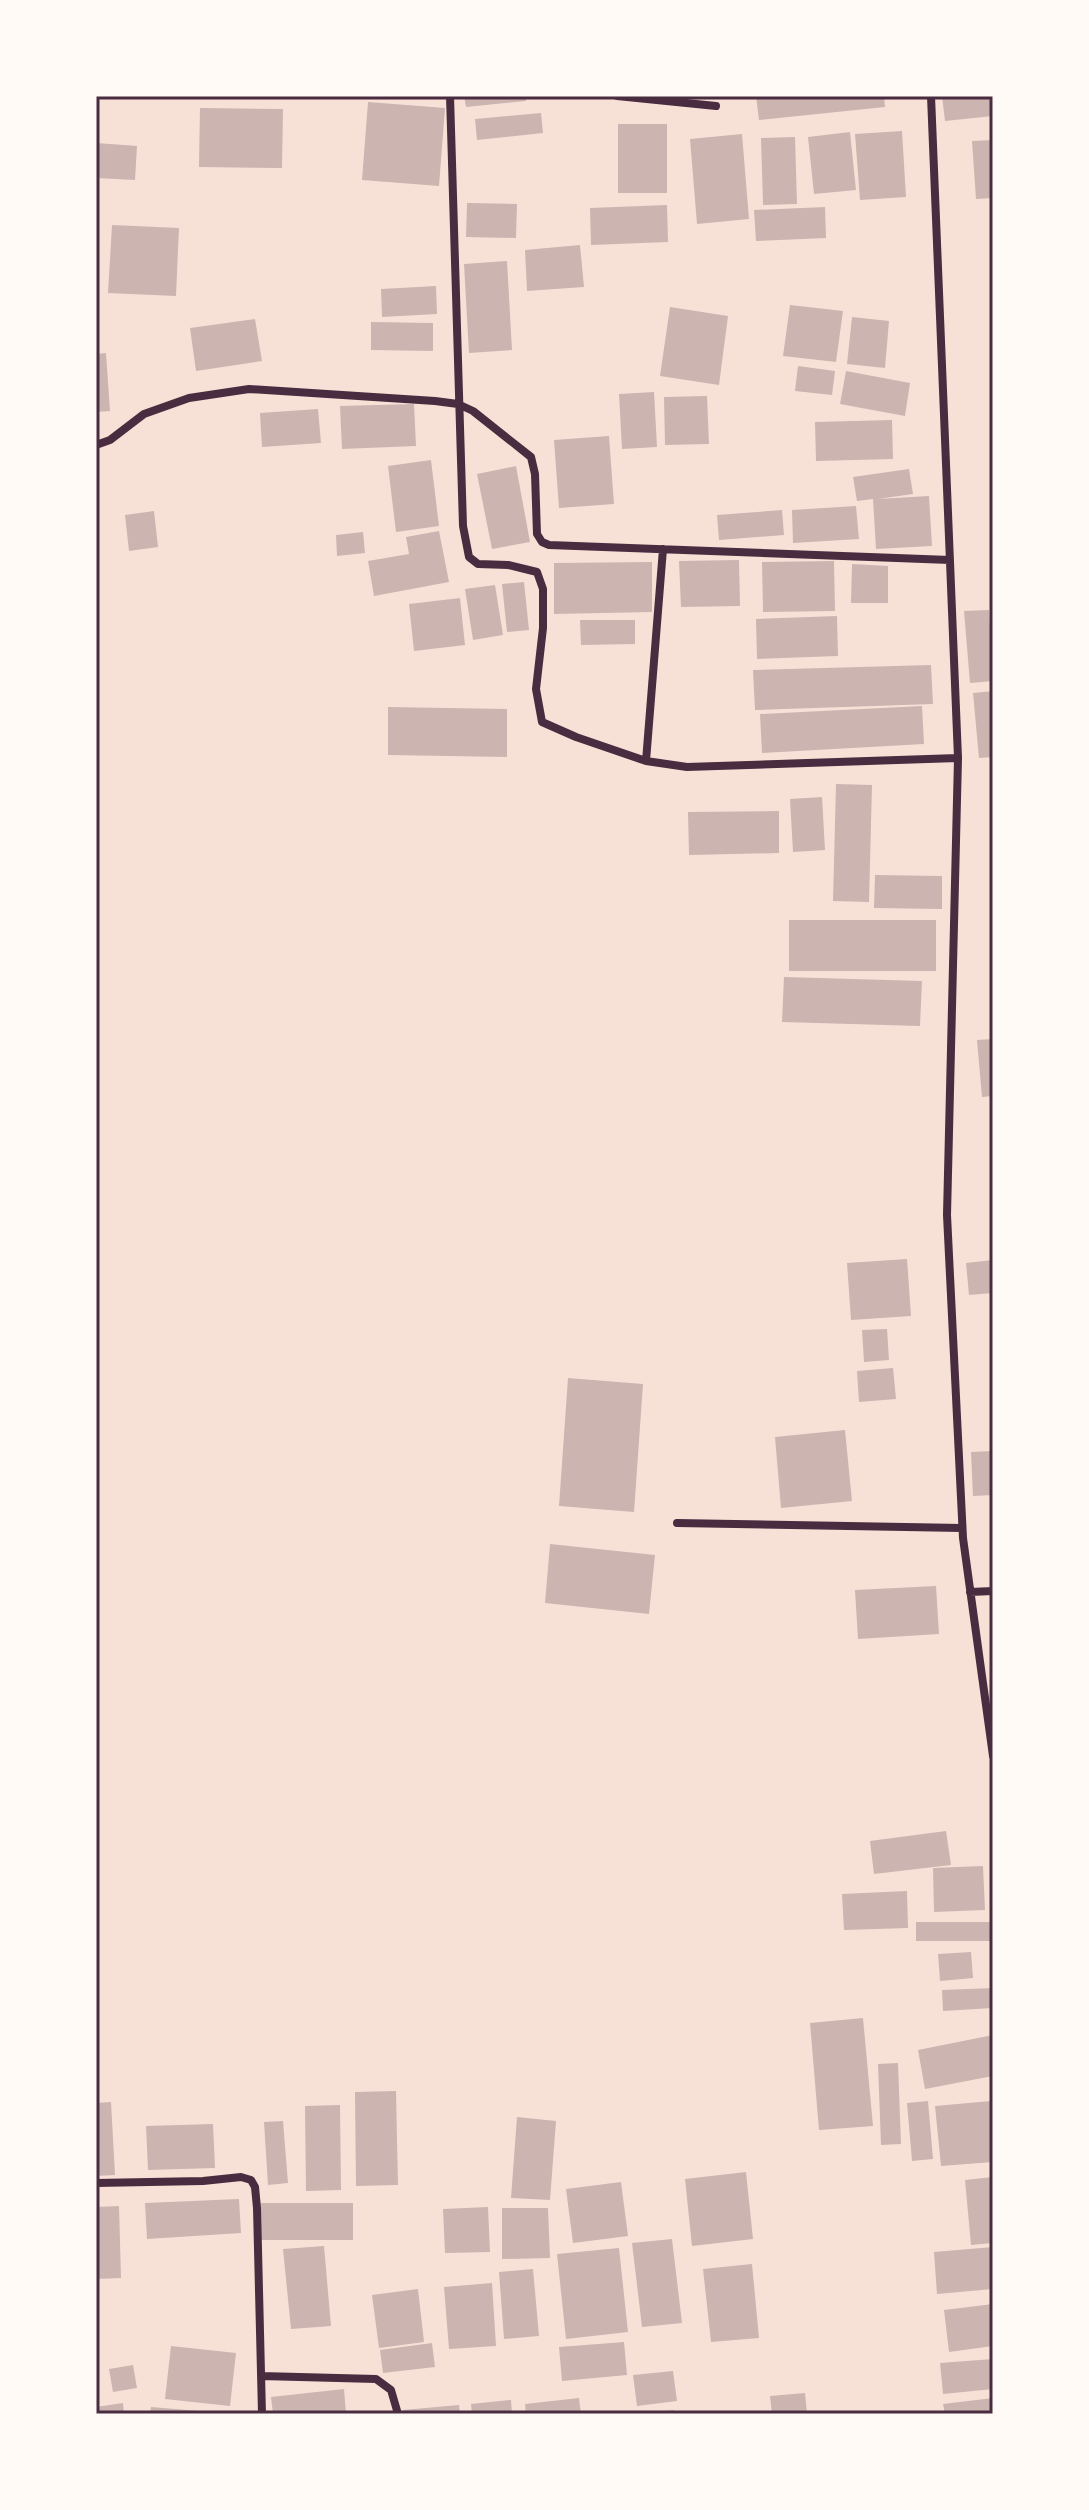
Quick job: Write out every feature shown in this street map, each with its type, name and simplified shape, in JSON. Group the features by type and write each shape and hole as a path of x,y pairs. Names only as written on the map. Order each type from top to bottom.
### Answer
{"street":[{"path":"450,96 463,526 469,557 478,564 508,565 537,572 543,589 543,628 536,689 542,722 646,761 687,767 958,758"},
{"path":"617,96 716,106"},
{"path":"931,96 958,758 947,1215 962,1528 993,1756"},
{"path":"96,445 110,440 144,414 189,398 249,389 458,404 478,415 531,457 535,474 537,534 542,542 569,547 950,560"},
{"path":"646,761 663,549"},
{"path":"677,1523 962,1528"},
{"path":"970,1592 993,1591"},
{"path":"96,2183 203,2181 241,2177 251,2180 255,2187 257,2208 262,2414"},
{"path":"261,2376 376,2379 391,2390 398,2414"}],"building":[{"path":"464,96 526,96 526,101 466,107"},
{"path":"756,96 884,96 885,107 759,120"},
{"path":"942,96 993,96 993,116 945,121"},
{"path":"368,102 445,108 439,186 362,180"},
{"path":"200,108 283,109 282,168 199,167"},
{"path":"541,113 543,133 477,140 475,119"},
{"path":"618,124 667,124 667,193 618,193"},
{"path":"902,131 906,197 860,200 855,134"},
{"path":"850,132 856,190 814,194 808,137"},
{"path":"742,134 749,219 697,224 690,139"},
{"path":"795,137 797,204 763,205 761,138"},
{"path":"993,140 993,198 976,199 972,141"},
{"path":"96,143 137,146 135,180 96,178"},
{"path":"467,203 517,204 516,238 466,237"},
{"path":"667,205 668,242 591,245 590,208"},
{"path":"825,207 826,238 756,241 754,210"},
{"path":"112,225 179,228 176,296 108,293"},
{"path":"580,245 584,287 527,291 525,250"},
{"path":"507,261 512,350 469,353 464,264"},
{"path":"436,286 437,314 382,317 381,289"},
{"path":"790,305 843,311 836,362 783,356"},
{"path":"670,307 728,316 719,385 660,376"},
{"path":"852,317 889,321 885,368 847,364"},
{"path":"255,319 262,361 196,371 190,328"},
{"path":"371,322 433,323 433,351 371,350"},
{"path":"106,353 110,411 96,412 96,354"},
{"path":"798,366 835,371 832,395 795,391"},
{"path":"846,371 910,383 905,416 840,404"},
{"path":"654,392 657,447 622,449 619,394"},
{"path":"707,396 709,444 665,445 664,397"},
{"path":"414,404 416,446 342,449 340,406"},
{"path":"318,409 321,443 262,447 260,413"},
{"path":"892,420 893,459 816,461 815,422"},
{"path":"609,436 614,504 559,508 554,440"},
{"path":"431,460 439,526 396,532 388,466"},
{"path":"516,466 530,542 492,549 477,474"},
{"path":"909,469 913,494 878,499 929,496 932,546 876,549 873,499 857,501 853,477"},
{"path":"856,506 859,539 793,543 792,510"},
{"path":"782,510 784,535 719,540 717,515"},
{"path":"154,511 158,547 129,551 125,515"},
{"path":"439,531 449,582 374,596 368,561 409,554 406,537"},
{"path":"363,532 365,553 337,556 336,535"},
{"path":"739,560 740,606 681,607 679,561"},
{"path":"834,561 835,611 763,612 762,562"},
{"path":"652,562 652,612 554,614 554,563"},
{"path":"852,564 888,566 888,603 851,603"},
{"path":"524,582 529,630 507,632 502,584"},
{"path":"495,585 503,635 473,640 465,589"},
{"path":"460,598 465,645 414,651 409,604"},
{"path":"989,610 993,681 970,683 964,611"},
{"path":"837,616 838,656 757,659 756,619"},
{"path":"580,620 635,620 635,644 581,645"},
{"path":"931,665 933,704 755,710 753,670"},
{"path":"993,691 993,757 979,758 973,693"},
{"path":"922,706 924,744 762,753 760,714"},
{"path":"388,707 507,709 507,757 388,755"},
{"path":"836,784 872,785 869,902 833,901"},
{"path":"822,797 825,850 793,852 790,799"},
{"path":"779,811 779,853 689,855 688,812"},
{"path":"875,875 942,876 942,909 874,908"},
{"path":"789,920 936,920 936,971 789,971"},
{"path":"784,977 922,981 920,1026 782,1022"},
{"path":"993,1039 993,1096 982,1097 977,1040"},
{"path":"907,1259 911,1316 851,1320 847,1263"},
{"path":"993,1260 993,1293 969,1295 966,1263"},
{"path":"887,1329 889,1360 864,1362 862,1330"},
{"path":"893,1368 896,1399 859,1402 857,1371"},
{"path":"568,1378 643,1384 634,1512 559,1506"},
{"path":"845,1430 852,1501 781,1508 775,1437"},
{"path":"993,1451 993,1495 973,1496 971,1452"},
{"path":"550,1544 655,1555 649,1614 545,1603"},
{"path":"936,1586 939,1634 858,1639 855,1590"},
{"path":"946,1831 951,1865 874,1874 870,1841"},
{"path":"983,1866 985,1910 934,1912 933,1868"},
{"path":"907,1891 908,1928 844,1930 842,1894"},
{"path":"916,1922 993,1922 993,1941 916,1941"},
{"path":"971,1952 973,1978 940,1981 938,1954"},
{"path":"993,1988 993,2008 943,2011 942,1990"},
{"path":"863,2018 873,2126 819,2130 810,2023"},
{"path":"993,2035 993,2076 925,2089 918,2050"},
{"path":"898,2063 901,2144 881,2145 878,2064"},
{"path":"396,2091 398,2185 356,2186 355,2092"},
{"path":"928,2101 933,2159 912,2161 907,2103"},
{"path":"991,2101 993,2162 941,2166 935,2106"},
{"path":"111,2102 115,2175 96,2176 96,2103"},
{"path":"340,2105 341,2190 306,2191 305,2106"},
{"path":"517,2117 556,2121 550,2200 511,2198"},
{"path":"283,2121 288,2183 268,2185 264,2122"},
{"path":"213,2124 215,2168 148,2170 146,2126"},
{"path":"746,2172 753,2239 692,2246 685,2179"},
{"path":"993,2177 993,2243 971,2245 965,2180"},
{"path":"621,2182 628,2236 573,2243 566,2189"},
{"path":"239,2199 241,2233 147,2239 145,2203"},
{"path":"261,2203 353,2203 353,2240 260,2240"},
{"path":"119,2206 121,2278 96,2279 96,2207"},
{"path":"488,2207 490,2252 445,2253 443,2209"},
{"path":"502,2208 548,2208 550,2258 502,2259"},
{"path":"672,2239 682,2323 642,2327 632,2243"},
{"path":"324,2246 331,2326 291,2329 283,2249"},
{"path":"993,2247 993,2289 937,2294 934,2252"},
{"path":"619,2248 628,2332 566,2339 557,2254"},
{"path":"752,2264 759,2338 711,2342 703,2269"},
{"path":"533,2269 539,2336 504,2339 499,2272"},
{"path":"492,2283 496,2346 449,2349 444,2287"},
{"path":"418,2289 424,2342 379,2348 372,2295"},
{"path":"993,2304 993,2346 949,2352 944,2310"},
{"path":"624,2342 627,2375 562,2381 559,2347"},
{"path":"432,2343 435,2367 383,2373 380,2350"},
{"path":"171,2346 236,2353 230,2406 165,2399"},
{"path":"993,2359 993,2389 943,2394 940,2363"},
{"path":"133,2365 137,2388 113,2392 109,2369"},
{"path":"673,2371 677,2401 637,2406 633,2375"},
{"path":"344,2389 346,2414 273,2414 271,2397"},
{"path":"805,2393 807,2414 772,2414 770,2396"},
{"path":"579,2398 581,2414 526,2414 525,2404"},
{"path":"993,2398 993,2414 945,2414 943,2404"},
{"path":"511,2400 512,2414 472,2414 471,2404"},
{"path":"123,2403 124,2414 96,2414 96,2407"},
{"path":"459,2405 460,2414 403,2414 403,2410"},
{"path":"151,2407 211,2412 211,2414 150,2414"},
{"path":"674,2410 674,2414 652,2414 652,2412"}]}
